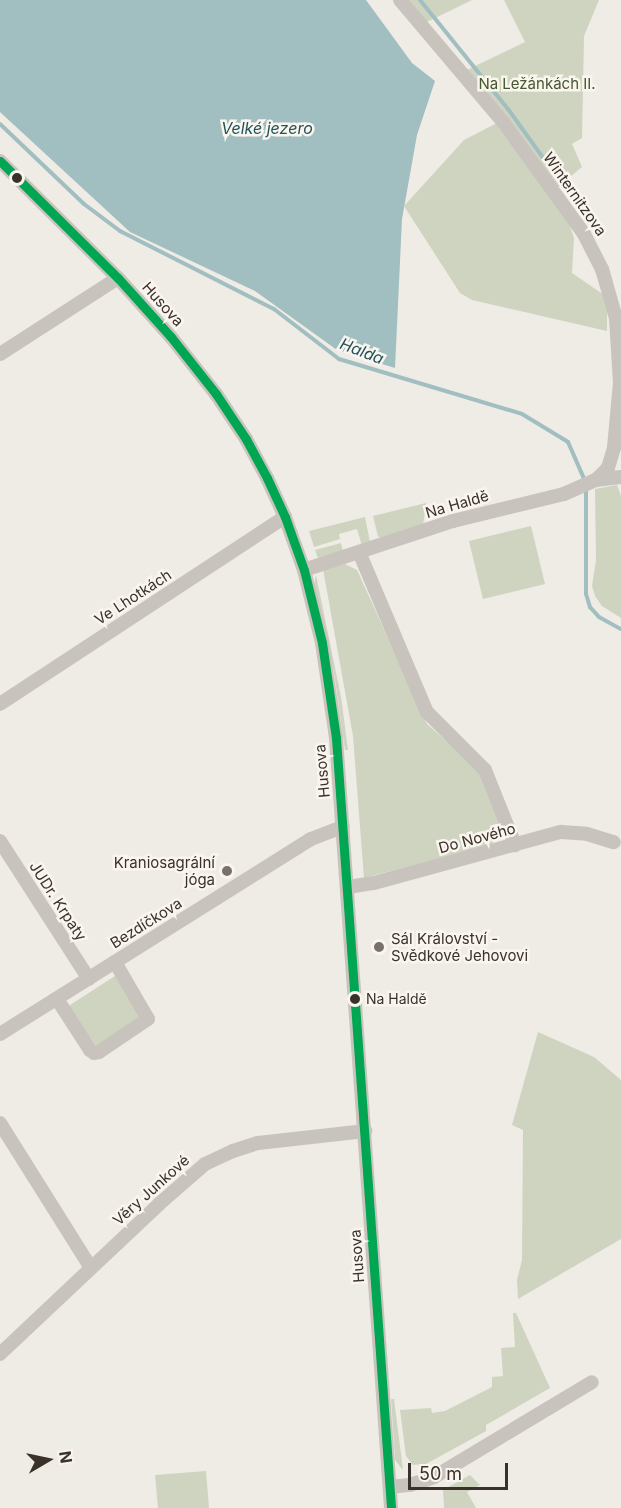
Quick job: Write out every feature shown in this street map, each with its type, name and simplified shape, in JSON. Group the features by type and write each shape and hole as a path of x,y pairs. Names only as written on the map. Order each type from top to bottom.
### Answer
{"street":[{"name":"Winternitzova","path":"400,0 504,123 584,234 602,269 619,318 620,382 617,434 608,468 596,480"},
{"name":"Husova","path":"0,161 117,278 171,337 216,394 246,440 285,517 304,570 329,680 343,827 391,1508"},
{"path":"0,354 117,278"},
{"name":"Na Haldě","path":"304,570 453,521 572,492 596,480 621,477"},
{"name":"Ve Lhotkách","path":"0,704 285,517"},
{"path":"359,552 427,712 485,770 515,845"},
{"name":"Bezdíčkova","path":"0,1034 311,839 343,827"},
{"name":"Do Nového","path":"348,887 374,883 569,831 614,842"},
{"name":"JUDr. Krpaty","path":"0,841 89,979"},
{"path":"57,999 90,1050 94,1053 99,1052 148,1019 115,962"},
{"path":"0,1123 91,1268"},
{"name":"Věry Junkové","path":"0,1354 194,1172 216,1158 258,1143 365,1131"},
{"path":"390,1487 410,1485 434,1477 592,1382"}],"green space":[{"path":"408,0 472,0 427,22"},
{"name":"Na Ležánkách II.","path":"504,0 599,0 584,36 582,138 572,144 582,167 558,187 514,125 467,70 525,42"},
{"path":"499,122 569,223 574,238 572,273 604,295 607,307 607,331 472,300 460,293 404,206 464,140"},
{"path":"617,485 621,496 621,618 602,606 592,586 596,560 595,489"},
{"path":"426,503 423,526 381,539 378,536 373,516"},
{"path":"365,517 370,542 362,546 357,529 339,534 340,539 314,547 309,531"},
{"path":"531,526 545,584 483,599 469,541"},
{"path":"341,543 343,552 318,558 315,550"},
{"path":"345,564 357,570 427,724 478,769 503,829 499,838 490,845 364,878 353,736 323,569"},
{"path":"316,575 341,697 348,750 345,750 334,673 314,584"},
{"path":"118,974 143,1014 97,1047 67,1007"},
{"path":"538,1032 594,1057 621,1080 621,1239 518,1299 517,1280 522,1260 523,1130 512,1125"},
{"path":"513,1313 516,1313 550,1388 486,1425 486,1431 426,1464 413,1465 406,1456 400,1410 431,1408 432,1413 445,1411 492,1387 492,1377 503,1376 501,1348 515,1347"},
{"path":"391,1399 394,1399 403,1470 395,1460"},
{"path":"206,1471 209,1508 158,1508 155,1475"},
{"path":"470,1475 480,1485 467,1492 476,1508 444,1508 443,1490"}],"water":[{"name":"Velké jezero","path":"0,0 366,0 412,63 435,81 417,135 402,219 395,368 337,350 255,291 130,232 0,112"}],"waterway":[{"path":"420,0 508,109 549,166"},
{"name":"Halda","path":"0,124 84,204 120,231 274,309 339,359 522,414 568,442 585,481"},
{"name":"Halda","path":"586,488 586,594 590,607 599,617 621,629"}],"transit line":[{"path":"0,161 118,278 171,337 216,394 246,439 267,478 285,517 304,570 322,643 336,738 391,1508"}],"place":[{"name":"Kraniosagrální jóga","path":"227,871"},
{"name":"Sál Království - Svědkové Jehovovi","path":"379,947"},
{"name":"Na Haldě","path":"355,999"}]}
